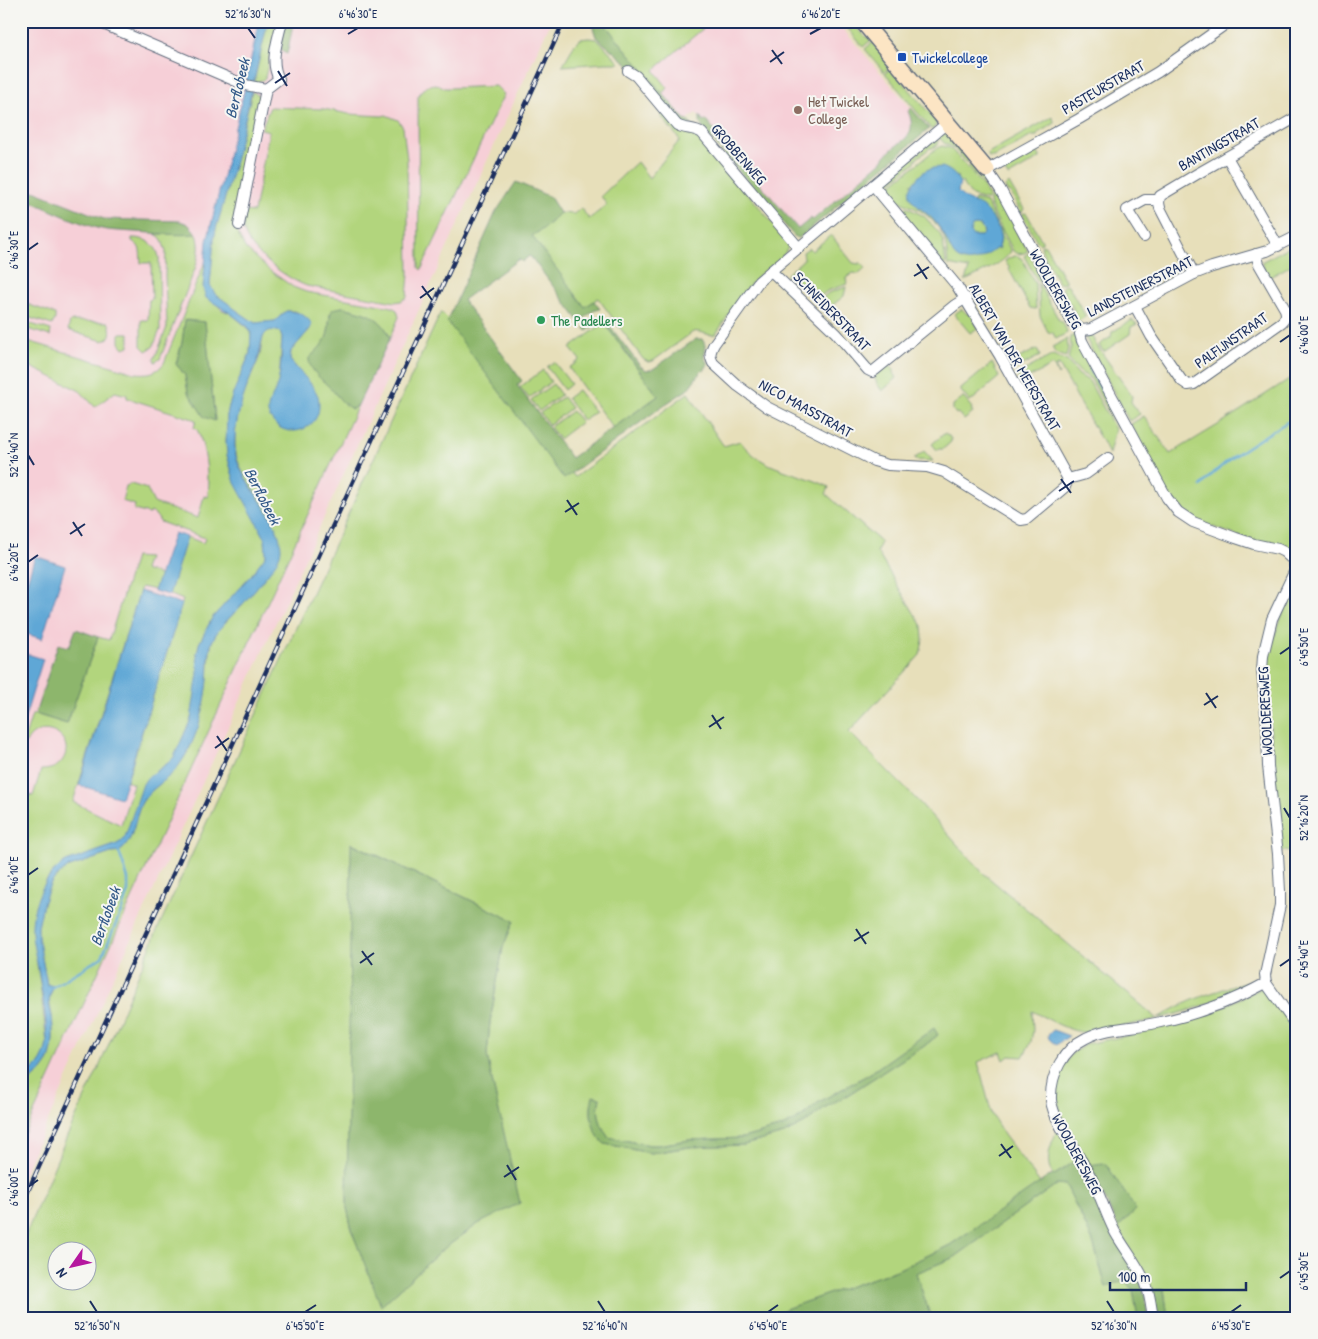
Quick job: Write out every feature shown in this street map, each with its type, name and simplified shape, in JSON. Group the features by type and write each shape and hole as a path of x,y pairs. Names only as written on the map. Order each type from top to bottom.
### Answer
{"street":[{"path":"96,21 250,86 266,89"},
{"path":"239,225 266,89 279,79 273,61 282,21"},
{"name":"WOOLDERESWEG","path":"862,21 1000,188 1073,324 1082,330 1080,334 1082,341 1167,498 1178,512 1193,522 1254,544 1284,552 1294,561 1295,570 1272,619 1263,656 1262,671 1267,726 1268,766 1278,854 1280,891 1280,905 1265,975 1266,983 1238,998 1180,1017 1092,1034 1066,1052 1059,1064 1052,1089 1051,1101 1053,1109 1088,1172 1115,1232 1147,1285 1153,1318"},
{"name":"PASTEURSTRAAT","path":"987,170 1158,72 1230,21"},
{"name":"GROBBENWEG","path":"628,72 636,76 677,125 698,130 702,133 799,248"},
{"name":"BANTINGSTRAAT","path":"1144,237 1127,210 1145,200 1159,200 1160,196 1297,117"},
{"name":"NICO MAASSTRAAT","path":"947,123 759,281 710,352 712,363 738,386 767,407 874,461 888,465 927,467 944,472 1021,520 1027,519 1065,487 1068,479 1086,474 1108,458"},
{"path":"1227,157 1278,246"},
{"name":"ALBERT VAN DER MEERSTRAAT","path":"873,185 966,298 1068,479"},
{"path":"1159,200 1160,208 1194,274"},
{"name":"LANDSTEINERSTRAAT","path":"1082,330 1091,329 1182,279 1212,267 1278,246 1297,236"},
{"name":"PALFIJNSTRAAT","path":"1135,306 1151,336 1182,381 1188,385 1194,384 1285,319 1285,309 1259,264 1256,254"},
{"name":"SCHNEIDERSTRAAT","path":"771,271 836,333 868,370 872,372 954,305 966,298"},
{"path":"1266,983 1297,1027"}],"shaded area":[{"path":"21,21 551,21 21,1180"},
{"path":"712,21 836,21 911,108 908,111 912,121 908,136 885,156 882,161 812,220 798,229 707,120 705,122 696,113 686,121 662,93 668,87 654,70"}],"green space":[{"path":"268,21 278,21 265,78 258,83 254,82"},
{"path":"286,21 294,21 287,54 281,51"},
{"path":"591,21 602,21 686,121 692,125 682,124 627,63 596,37"},
{"path":"602,21 712,21 654,70 668,88 662,93"},
{"path":"842,21 856,21 859,24 858,29 871,40 863,47"},
{"path":"580,39 596,39 620,63 562,66 575,44"},
{"path":"873,42 891,66 884,72 865,49"},
{"path":"894,66 900,73 899,77 936,119 936,125 932,130 885,73"},
{"path":"435,84 445,88 496,86 504,94 421,270 419,268 418,97 425,88"},
{"path":"252,92 261,99 236,224 238,235 246,249 269,270 293,287 306,292 392,307 397,310 399,317 390,338 387,331 377,320 364,313 342,307 330,314 328,334 324,343 318,349 316,372 349,407 352,409 358,405 21,1141 21,1085 40,1073 50,1057 52,1048 53,1027 50,999 53,989 47,984 38,937 43,904 50,885 67,868 118,852 128,843 143,801 177,767 185,757 193,741 203,708 210,651 215,635 258,586 278,559 271,518 241,469 236,456 236,427 242,399 260,355 262,340 269,331 280,332 282,338 279,379 276,389 311,384 290,360 291,351 310,329 303,315 295,311 286,311 275,321 255,323 215,294 210,285 216,229"},
{"path":"270,107 324,109 349,114 386,115 398,120 403,127 407,159 409,274 407,297 395,302 307,286 281,272 263,257 249,241 243,225 246,211 254,212 269,131 261,129"},
{"path":"911,108 929,129 799,238 795,237 703,129 700,122 700,116 704,122 706,120 798,229 811,218 813,220 904,140 911,129 908,111"},
{"path":"664,113 698,133 788,242 788,247 782,257 758,276 746,290 716,334 710,335 693,332 653,361 648,362 643,359 598,298 585,308 531,236 543,229 560,213 574,214 581,208 589,219 607,205 601,196 637,162 649,178 680,140 661,116"},
{"path":"1052,117 1055,123 1038,133 1037,136 1032,136 994,157 989,157 988,153"},
{"path":"944,133 949,134 971,159 968,162 938,136"},
{"path":"936,138 938,145 930,148 890,183 887,179"},
{"path":"942,146 953,151 989,196 988,200 986,200 972,196 963,183 959,182 956,178 957,176 912,183 926,211 939,224 998,249 1000,248 1001,238 991,217 974,203 975,199 987,203 1011,251 997,264 965,281 969,269 948,265 945,240 938,227 924,213 896,198 890,188 892,184"},
{"path":"1036,151 1040,158 1009,176 1007,175 1003,168"},
{"path":"973,161 995,190 991,192 969,167"},
{"path":"516,182 550,197 560,213 543,229 532,236 585,307 594,301 600,309 593,311 580,322 529,256 522,262 519,259 463,300 522,381 517,385 571,458 658,396 604,322 601,321 587,331 584,328 591,322 598,318 604,318 640,366 646,370 653,369 696,339 702,339 706,346 704,357 708,364 687,390 564,479 447,321 496,212"},
{"path":"1009,183 1024,209 1021,213 1011,193 1007,192 1005,187"},
{"path":"21,186 104,219 180,221 188,224 197,234 181,235 97,228 68,218 21,197"},
{"path":"996,192 1028,251 1019,254 1013,251 991,206 992,196"},
{"path":"906,207 924,216 940,234 946,263 944,265 903,215"},
{"path":"1025,213 1042,243 1040,244 1037,241 1022,214"},
{"path":"972,226 981,226 984,233 981,236 973,236 969,232"},
{"path":"155,234 197,234 199,247 195,269 160,359 155,362 154,359 167,327 166,252 162,240"},
{"path":"831,235 853,263 859,264 860,262 865,268 859,274 853,273 846,278 847,284 827,291 818,298 812,292 807,292 795,278 790,280 786,275 804,259 803,252 809,248 812,251"},
{"path":"132,238 149,242 158,252 159,257 160,330 153,347 146,351 141,346 141,320 148,320 149,300 152,299 151,263 141,263 139,248 132,241"},
{"path":"1297,243 1297,262 1268,278 1261,262"},
{"path":"1045,245 1065,282 1061,284 1058,282 1042,251 1041,246"},
{"path":"1029,253 1042,277 1041,281 1037,280 1024,256"},
{"path":"1015,256 1022,259 1035,283 1036,309 1030,308 1005,261"},
{"path":"204,264 203,288 222,310 230,313 248,328 251,333 250,353 229,406 226,443 232,473 265,538 266,555 252,574 212,618 199,644 197,653 199,673 191,719 174,757 147,778 125,837 115,845 66,862 52,873 46,881 35,906 32,931 47,1044 44,1056 38,1064 21,1078 21,793 33,796 41,770 50,769 58,765 66,752 62,738 48,731 40,731 32,735 26,743 23,743 32,715 35,714 67,724 98,637 109,640 135,557 148,558 144,570 160,575 155,590 141,587 73,802 121,825 133,784 127,781 183,600 169,594 187,537 203,543 205,538 160,522 153,513 150,512 149,514 134,510 135,505 122,501 126,486 131,484 147,489 154,503 198,518 204,496 208,497 209,481 207,480 206,460 202,442 197,429 194,428 196,420 127,398 127,395 115,392 95,407 80,391 21,362 21,339 135,373 154,371 164,363","holes":["185,321 205,322 215,420 188,392 185,375 176,364 182,343"]},
{"path":"1038,283 1067,331 1067,333 1056,339 1053,333 1048,332 1040,316"},
{"path":"1066,284 1085,315 1085,317 1077,322 1070,303 1065,301 1066,297 1062,288"},
{"path":"846,287 844,296 824,312 816,305 828,293"},
{"path":"21,302 55,314 52,325 21,315"},
{"path":"342,307 377,319 387,330 390,338 358,405 352,409 317,375 309,362 309,358 321,346 327,336 331,312 333,309"},
{"path":"962,309 967,314 970,313 978,328 970,333 954,314"},
{"path":"441,312 452,323 575,477 688,393 724,446 740,441 759,459 770,465 829,487 826,494 881,542 877,552 922,626 923,640 920,655 849,732 919,802 983,873 1158,1019 1089,1033 1067,1028 1032,1011 1033,1030 1031,1042 1023,1057 1009,1056 1004,1060 1001,1052 978,1062 992,1115 1004,1135 1040,1183 950,1245 897,1270 788,1308 768,1318 263,1318 246,1315 235,1318 21,1318 21,1246 64,1143 100,1065 159,926","holes":["352,843 514,921 503,947 490,1022 487,1055 519,1202 478,1224 442,1250 382,1305 353,1234 347,1208","933,1029 938,1035 923,1047 824,1108 805,1123 784,1134 744,1145 689,1147 650,1153 605,1144 597,1133 592,1118 593,1097 600,1098 599,1118 607,1137 650,1145 689,1140 743,1138 782,1127 801,1117 819,1102 869,1074"]},
{"path":"185,320 205,322 215,421 204,417 188,392 185,375 176,364 182,343"},
{"path":"1132,320 1137,324 1131,327 1130,334 1103,351 1099,345 1111,337 1112,332"},
{"path":"21,321 51,330 50,336 21,327"},
{"path":"70,322 108,322 111,331 110,336 103,341 68,330"},
{"path":"604,323 658,396 613,428 569,368 580,360 570,348"},
{"path":"120,333 129,333 129,346 124,348 120,343"},
{"path":"1077,334 1124,425 1119,428 1091,379 1080,372 1068,359 1071,346 1070,337","holes":["1089,368 1091,368 1121,423 1120,424"]},
{"path":"1091,334 1095,343 1132,396 1131,402 1140,414 1129,421 1084,335"},
{"path":"1067,339 1066,357 1055,353 1052,347"},
{"path":"1037,349 1040,356 1013,370 1005,356 1009,354 1013,361"},
{"path":"1053,355 1067,361 1079,375 1089,381 1115,429 1109,454 1059,365 1055,367 1058,375 1053,365 1021,382 1016,375"},
{"path":"554,362 571,384 564,390 547,367"},
{"path":"992,363 999,377 970,402 961,389"},
{"path":"889,365 894,370 897,378 882,391 874,376"},
{"path":"543,370 551,382 529,398 520,387"},
{"path":"1297,374 1297,552 1259,544 1192,519 1171,500 1131,424 1144,416 1170,454"},
{"path":"553,384 561,395 539,411 531,400"},
{"path":"578,390 595,412 583,420 567,398"},
{"path":"563,397 571,408 549,425 540,413"},
{"path":"962,398 972,408 973,413 964,420 953,410 953,405"},
{"path":"572,411 581,422 559,439 550,427"},
{"path":"945,433 951,439 951,442 943,449 937,450 932,444"},
{"path":"924,451 933,461 914,459"},
{"path":"1291,590 1297,595 1297,854 1281,850 1266,679 1266,660"},
{"path":"76,629 98,637 67,724 35,714 58,644 69,647"},
{"path":"351,843 514,921 503,947 490,1022 487,1055 520,1203 478,1224 442,1250 381,1306 353,1234 347,1208"},
{"path":"1256,980 1240,990 1208,1004 1159,1018 1192,1000"},
{"path":"1266,986 1297,1032 1297,1202 1293,1203 1297,1268 1297,1318 1168,1318 1164,1289 1151,1291 1118,1227 1136,1210 1089,1165 1060,1112 1057,1088 1064,1066 1070,1055 1086,1044 1149,1031 1205,1015"},
{"path":"934,1028 938,1035 923,1047 824,1108 805,1123 784,1134 744,1145 689,1147 650,1153 605,1144 596,1133 593,1123 591,1109 593,1096 600,1098 598,1109 600,1119 608,1137 650,1145 689,1140 743,1138 782,1127 801,1117 819,1102 869,1074"},
{"path":"1059,1127 1077,1160 1053,1175 1050,1169 1049,1157 1051,1144"},
{"path":"1077,1160 1111,1230 1141,1281 1148,1318 1138,1318 1133,1290 1126,1282 1115,1283 1106,1287 1092,1239 1066,1185 1057,1184 955,1257 916,1273 931,1318 768,1318 788,1308 897,1270 950,1245 1048,1177"},
{"path":"1103,1163 1108,1167 1136,1210 1118,1227 1089,1165"},
{"path":"1057,1184 1066,1185 1092,1239 1106,1287 1115,1283 1126,1282 1133,1290 1138,1318 931,1318 916,1273 955,1257"},
{"path":"1164,1289 1168,1318 1155,1318 1152,1291"}],"water":[{"path":"259,21 268,21 233,170 216,229 210,285 215,294 255,323 275,321 286,311 300,314 312,324 291,351 290,360 318,396 319,407 317,416 307,427 292,431 284,430 277,426 270,417 268,407 280,372 282,338 280,332 267,332 263,337 240,408 235,451 241,471 275,526 281,548 280,555 267,575 215,636 209,653 205,703 194,737 177,768 143,800 128,843 118,852 67,868 50,885 43,904 38,937 47,984 53,986 49,1002 53,1028 52,1048 46,1066 40,1073 21,1085 21,1078 35,1068 44,1056 47,1044 44,1004 32,936 32,922 40,892 51,875 66,862 115,845 125,837 143,784 147,778 174,757 191,719 198,673 197,653 199,644 212,618 252,574 266,555 265,538 235,483 227,455 226,443 229,406 250,353 251,333 248,327 230,313 206,298 203,288 207,241 244,91"},
{"path":"942,167 953,173 957,178 960,183 958,192 961,195 981,206 989,214 999,230 1000,248 974,261 959,259 954,254 938,225 913,202 910,190 922,173 930,169","holes":["972,226 981,226 984,233 981,236 973,236 970,232"]},
{"path":"1090,368 1121,423 1121,424 1119,424"},
{"path":"174,533 187,537 169,595 154,591"},
{"path":"35,556 65,566 42,639 21,632 21,601"},
{"path":"140,591 182,604 121,798 79,785"},
{"path":"21,652 43,659 21,730"},
{"path":"1053,1030 1069,1036 1056,1045 1049,1039 1048,1035"}],"waterway":[{"path":"1201,486 1234,456 1297,416"},
{"name":"Berflobeek","path":"51,988 102,957 128,891 128,879 118,849"}],"railway":[{"path":"21,1206 564,21"}],"place":[{"name":"Twickelcollege","path":"902,57"},
{"name":"Het Twickel College","path":"798,110"},
{"name":"The Padellers","path":"541,320"}]}
